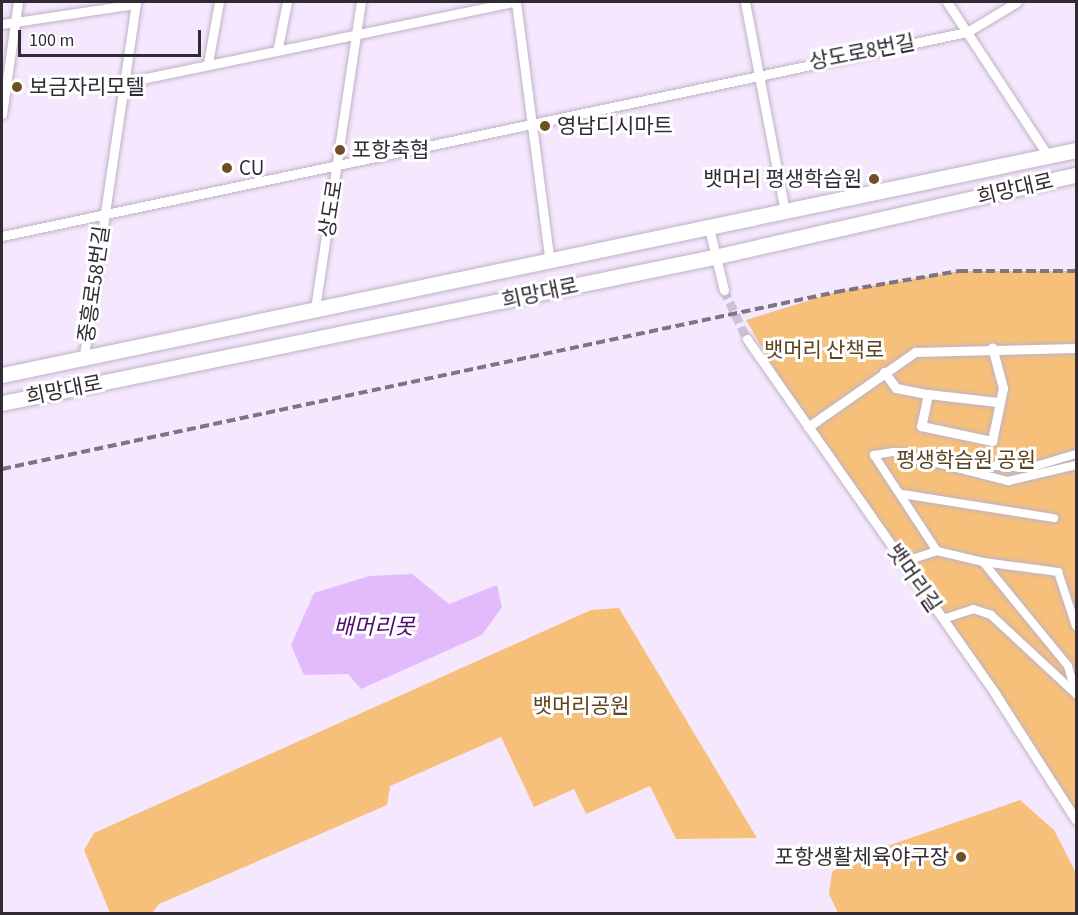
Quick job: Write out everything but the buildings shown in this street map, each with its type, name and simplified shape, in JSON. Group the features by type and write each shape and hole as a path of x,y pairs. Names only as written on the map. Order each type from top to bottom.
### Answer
{"main road":[{"name":"희망대로","path":"2,375 84,355 315,309 549,256 709,228 1077,150"},
{"name":"희망대로","path":"2,403 714,257 1077,175"}],"street":[{"path":"2,114 18,2"},
{"path":"208,63 219,2"},
{"path":"278,47 286,2"},
{"name":"상도로","path":"315,309 361,2"},
{"path":"122,83 355,31 515,2 528,122 549,256"},
{"path":"745,2 785,212"},
{"path":"947,2 967,32"},
{"name":"상도로8번길","path":"337,168 528,122 757,73 967,32 1017,2"},
{"path":"2,24 136,3"},
{"name":"중흥로58번길","path":"84,355 122,83 136,3"},
{"name":"희망대로","path":"967,32 1048,156"},
{"name":"중흥로58번길","path":"2,236 104,213 337,168"},
{"path":"709,228 714,257 724,290"},
{"name":"뱃머리길","path":"747,339 943,619 1077,820"},
{"path":"808,427 915,352 992,347 1077,348"},
{"path":"927,394 921,426 992,441 998,402 1003,388 992,347"},
{"path":"884,372 896,387 927,394 998,402"},
{"path":"937,551 902,494 874,455 894,452 957,466 1008,482 1077,465"},
{"path":"957,466 1029,468 1077,455"},
{"path":"1063,470 1077,455"},
{"path":"902,494 1054,518"},
{"path":"903,562 937,551 983,562 1058,572 1077,626"},
{"path":"983,562 1068,666 1076,694"},
{"path":"943,619 973,609 991,615 1076,694"}],"green space":[{"name":"평생학습원 공원","path":"959,271 1076,271 1076,810 808,427 746,320 836,292"},
{"name":"뱃머리공원","path":"619,608 757,838 676,839 650,786 586,814 574,789 534,807 501,737 390,786 387,805 159,904 152,913 110,913 84,850 94,833 591,610"},
{"name":"포항생활체육야구장","path":"1020,800 1054,830 1076,873 1076,913 838,913 829,894 832,872 847,860"}],"water":[{"name":"배머리못","path":"412,574 449,604 497,585 502,607 482,635 361,689 348,674 304,675 291,645 314,593 369,576"}],"tunnel":[{"path":"724,290 747,339"}],"railway":[{"path":"2,469 836,292 959,271 1076,271"}],"place":[{"name":"보금자리모텔","path":"17,87"},
{"name":"영남디시마트","path":"545,126"},
{"name":"포항축협","path":"340,150"},
{"name":"CU","path":"227,168"},
{"name":"뱃머리 평생학습원","path":"874,179"},
{"name":"포항생활체육야구장","path":"961,857"}],"park label":[{"name":"뱃머리 산책로","path":"824,350"}]}
